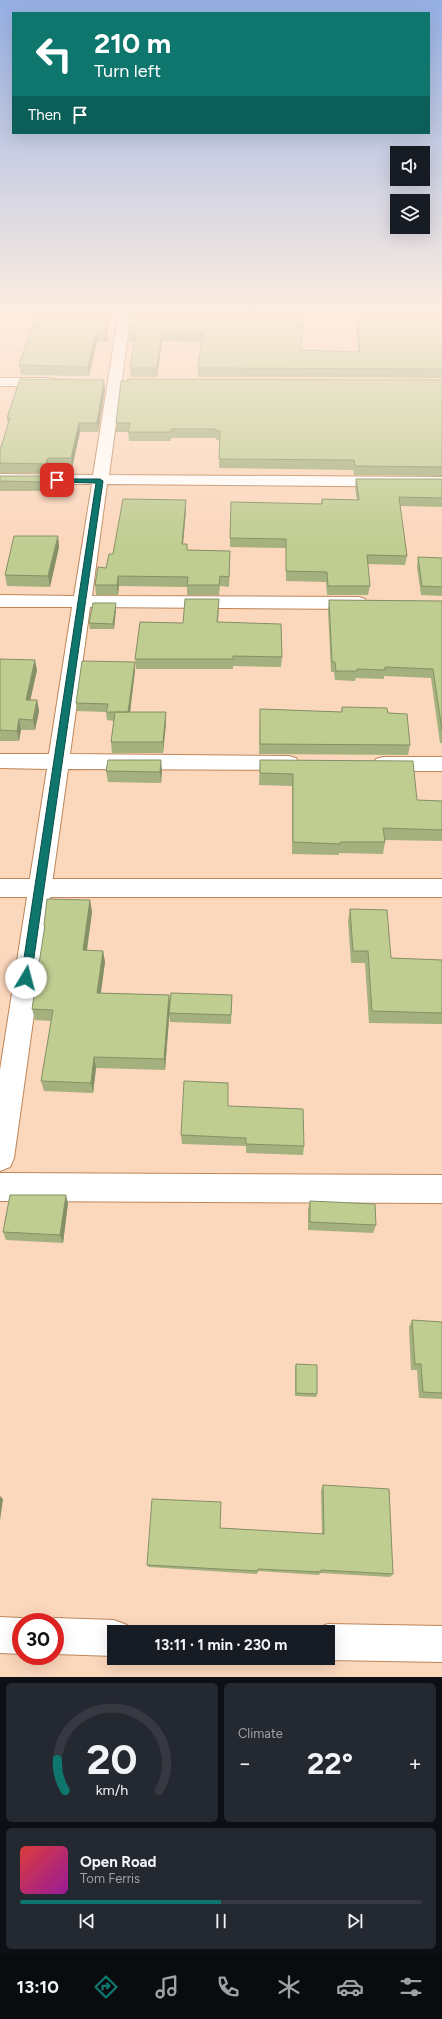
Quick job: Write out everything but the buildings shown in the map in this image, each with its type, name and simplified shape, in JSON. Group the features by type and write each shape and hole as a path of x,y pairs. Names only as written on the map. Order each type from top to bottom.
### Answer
{"street":[{"path":"0,1158 114,390"},
{"path":"0,479 100,481 442,482"},
{"path":"0,601 378,603"},
{"path":"0,761 306,763"},
{"path":"362,764 442,764"},
{"path":"0,888 442,888"},
{"path":"0,1187 442,1189"},
{"path":"0,1635 12,1636"},
{"path":"64,1636 107,1638"},
{"path":"335,1642 442,1644"}],"route":[{"path":"26,978 100,481 57,480"}]}
